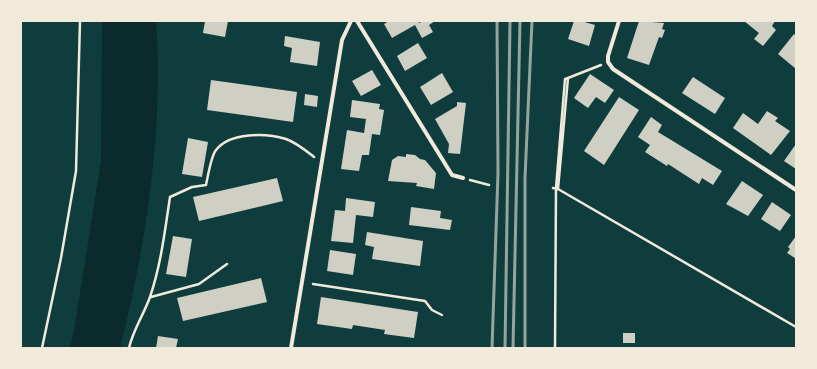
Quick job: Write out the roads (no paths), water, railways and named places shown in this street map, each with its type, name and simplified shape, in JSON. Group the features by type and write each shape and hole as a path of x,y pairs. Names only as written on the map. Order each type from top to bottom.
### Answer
{"street":[{"path":"291,348 342,40 350,21"},
{"path":"358,21 452,175 463,178"},
{"path":"619,21 608,56 608,62 613,68 796,190"}],"water":[{"path":"102,21 156,21 158,61 157,102 151,186 138,269 120,348 70,348 101,161"}],"railway":[{"path":"492,348 498,173 497,21"},
{"path":"505,348 510,21"},
{"path":"513,348 520,21"},
{"path":"525,348 525,178 532,21"}]}
